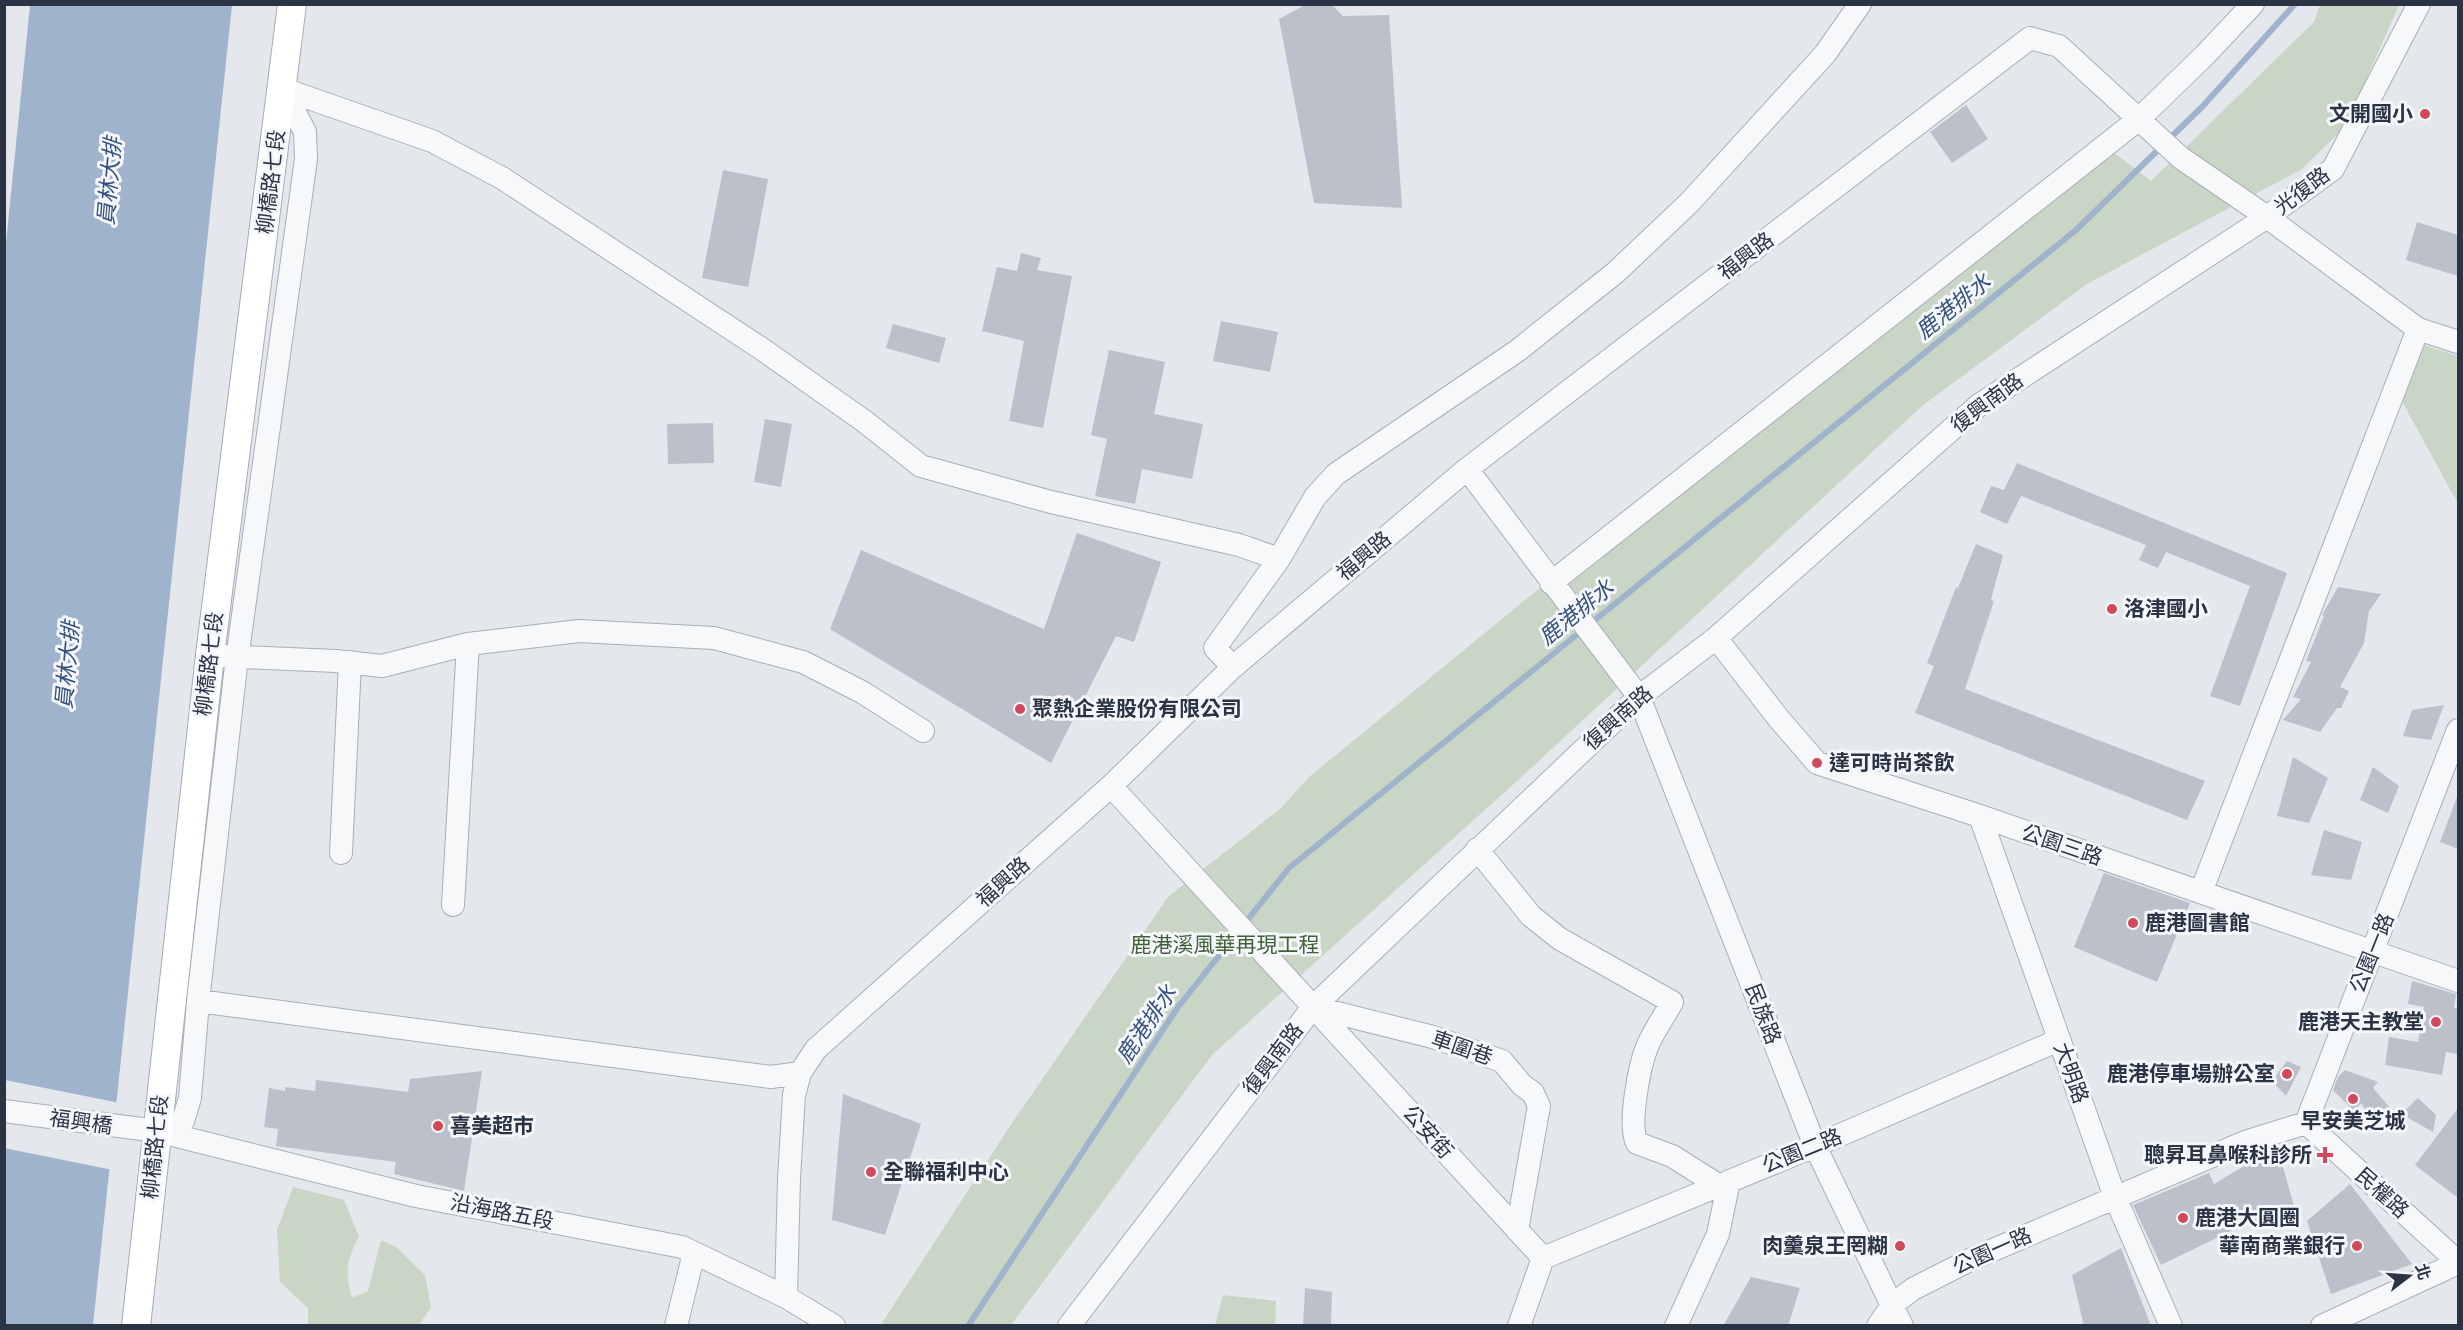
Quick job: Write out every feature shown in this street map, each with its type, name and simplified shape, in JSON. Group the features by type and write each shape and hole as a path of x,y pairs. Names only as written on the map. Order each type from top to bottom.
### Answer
{"main road":[{"name":"柳橋路七段","path":"136,1326 157,1131 224,656 292,4"}],"street":[{"path":"1233,667 1215,648 1279,559 1315,497 1336,474 1517,351 1615,273 1689,203 1825,54 1860,4"},
{"path":"1551,583 2142,122 2253,4"},
{"name":"光復路","path":"2267,217 2333,169 2419,4"},
{"name":"福興路","path":"786,1297 794,1095 800,1073 816,1049 1111,786 1233,667 1467,469 2030,38 2059,46 2142,122"},
{"path":"283,89 432,141 502,178 762,349 864,421 921,466 1051,502 1239,545 1279,559"},
{"path":"2142,122 2181,158 2267,217 2418,329 2458,342"},
{"name":"復興南路","path":"1068,1326 1313,1007 1639,697 1716,638 1978,405 2267,217"},
{"path":"2201,892 2418,329"},
{"name":"民族路","path":"1467,469 1639,697 1815,1146 1902,1326"},
{"path":"157,1131 183,1121 190,1098 224,656 350,662 382,666 468,644 579,631 714,638 803,662 862,692 923,731"},
{"name":"公園三路","path":"1716,638 1817,763 1980,816 2458,981"},
{"path":"453,905 468,644"},
{"path":"341,854 350,662"},
{"name":"公園一路","path":"1878,1326 1893,1304 1912,1289 1972,1258 2245,1142 2306,1123 2458,730"},
{"name":"公安街","path":"1111,786 1543,1258"},
{"name":"大明路","path":"1980,816 2115,1197 2171,1326"},
{"path":"1477,849 1531,916 1560,939 1672,1002 1647,1048 1633,1113 1633,1136 1637,1143 1672,1156 1723,1183 1718,1234 1676,1326"},
{"path":"198,1001 771,1077 800,1073"},
{"name":"車圍巷","path":"1313,1007 1469,1048 1502,1061 1522,1085 1533,1093 1539,1106 1517,1230"},
{"name":"公園二路","path":"1543,1258 1815,1146 2059,1040"},
{"name":"福興橋","path":"4,1111 157,1131"},
{"name":"民權路","path":"2306,1123 2458,1262"},
{"name":"沿海路五段","path":"157,1131 416,1196 682,1247 786,1297 834,1326"},
{"path":"676,1326 694,1253"},
{"path":"1518,1326 1543,1258"},
{"path":"2322,1326 2458,1262"}],"green space":[{"name":"鹿港溪風華再現工程","path":"2320,5 2399,5 2345,127 2302,169 2087,284 1922,406 1516,782 1212,1055 1011,1325 880,1326 1012,1123 1168,897 1281,808 1309,777 1833,348 2100,142 2151,181 2314,22"},
{"path":"2424,345 2458,356 2458,504 2402,401"},
{"path":"293,1187 344,1200 359,1237 351,1253 348,1266 348,1281 352,1298 368,1291 381,1240 396,1247 425,1275 431,1307 419,1325 308,1325 308,1308 280,1282 277,1230"},
{"path":"1223,1295 1276,1301 1275,1325 1215,1325"}],"water":[{"name":"員林大排","path":"30,5 232,5 93,1325 5,1326 4,263"}],"pier":[{"path":"5,1080 120,1103 113,1170 4,1148"}],"building":[{"path":"1307,4 1331,4 1343,16 1389,15 1402,208 1314,203 1279,19"},
{"path":"1966,105 1988,139 1952,163 1930,132"},
{"path":"723,170 768,179 748,287 702,278"},
{"path":"2417,222 2458,235 2458,276 2406,260"},
{"path":"1021,253 1041,258 1037,270 1072,276 1043,428 1009,421 1024,341 982,331 997,267 1017,271"},
{"path":"1221,321 1278,332 1270,372 1213,361"},
{"path":"893,324 946,338 939,363 886,348"},
{"path":"1109,350 1165,362 1154,414 1203,424 1192,479 1142,469 1135,504 1095,496 1107,439 1091,435"},
{"path":"765,419 792,424 781,487 754,482"},
{"path":"713,423 714,463 668,464 667,424"},
{"path":"2017,463 2287,573 2240,706 2210,696 2250,586 2166,552 2158,568 2139,560 2146,545 2021,496 2007,524 1980,512 1991,486 2004,490"},
{"name":"聚熱企業股份有限公司","path":"1077,533 1161,562 1134,642 1116,636 1051,763 830,629 861,550 1044,629"},
{"path":"1976,544 2003,555 1991,600 1994,601 1965,689 2205,781 2187,820 1915,713 1934,666 1927,663 1956,587 1958,588"},
{"path":"2338,587 2381,594 2369,611 2364,643 2340,687 2349,691 2341,708 2337,708 2320,732 2283,720 2301,699 2293,697 2311,662 2306,661 2324,616 2322,615"},
{"path":"2444,705 2431,740 2403,736 2412,710"},
{"path":"2293,757 2328,778 2309,823 2277,816"},
{"path":"2373,767 2399,786 2388,813 2360,800"},
{"path":"2458,797 2458,849 2440,842"},
{"path":"2324,830 2362,842 2351,880 2311,875"},
{"name":"鹿港圖書館","path":"2104,873 2190,903 2157,982 2074,947"},
{"name":"鹿港天主教堂","path":"2412,981 2456,994 2454,1008 2458,1009 2458,1054 2446,1052 2442,1075 2385,1065 2389,1037 2418,1042 2424,1007 2408,1004"},
{"name":"鹿港停車場辦公室","path":"2287,1061 2301,1067 2286,1096 2272,1081"},
{"name":"早安美芝城","path":"2345,1070 2378,1082 2373,1088 2391,1109 2377,1128 2361,1103 2354,1111 2333,1090 2338,1077"},
{"path":"482,1071 464,1191 394,1174 396,1162 276,1146 278,1129 264,1127 269,1088 285,1091 285,1087 315,1091 316,1080 408,1092 410,1079"},
{"name":"全聯福利中心","path":"843,1094 921,1124 885,1235 832,1220"},
{"path":"2418,1098 2436,1115 2433,1132 2401,1114"},
{"path":"2458,1108 2458,1198 2415,1165"},
{"path":"2277,1146 2294,1206 2245,1224 2161,1265 2133,1205 2209,1173 2214,1184"},
{"name":"華南商業銀行","path":"2350,1184 2412,1264 2331,1294 2307,1221"},
{"path":"2121,1248 2151,1326 2084,1326 2072,1275"},
{"path":"1751,1277 1800,1288 1788,1326 1723,1326"},
{"path":"1305,1288 1332,1292 1331,1326 1303,1326"}],"waterway":[{"name":"鹿港排水","path":"2168,140 2202,107 2295,4"},
{"name":"鹿港排水","path":"968,1326 1178,1007 1289,868 2076,230 2161,147"}],"place":[{"name":"文開國小","path":"2425,114"},
{"name":"洛津國小","path":"2112,609"},
{"name":"聚熱企業股份有限公司","path":"1020,709"},
{"name":"達可時尚茶飲","path":"1817,763"},
{"name":"鹿港圖書館","path":"2133,923"},
{"name":"鹿港天主教堂","path":"2436,1022"},
{"name":"鹿港停車場辦公室","path":"2287,1074"},
{"name":"早安美芝城","path":"2353,1099"},
{"name":"喜美超市","path":"438,1126"},
{"name":"聰昇耳鼻喉科診所","path":"2325,1155"},
{"name":"全聯福利中心","path":"871,1172"},
{"name":"鹿港大圓圈","path":"2183,1218"},
{"name":"肉羹泉王罔糊","path":"1900,1246"},
{"name":"華南商業銀行","path":"2357,1246"}]}
